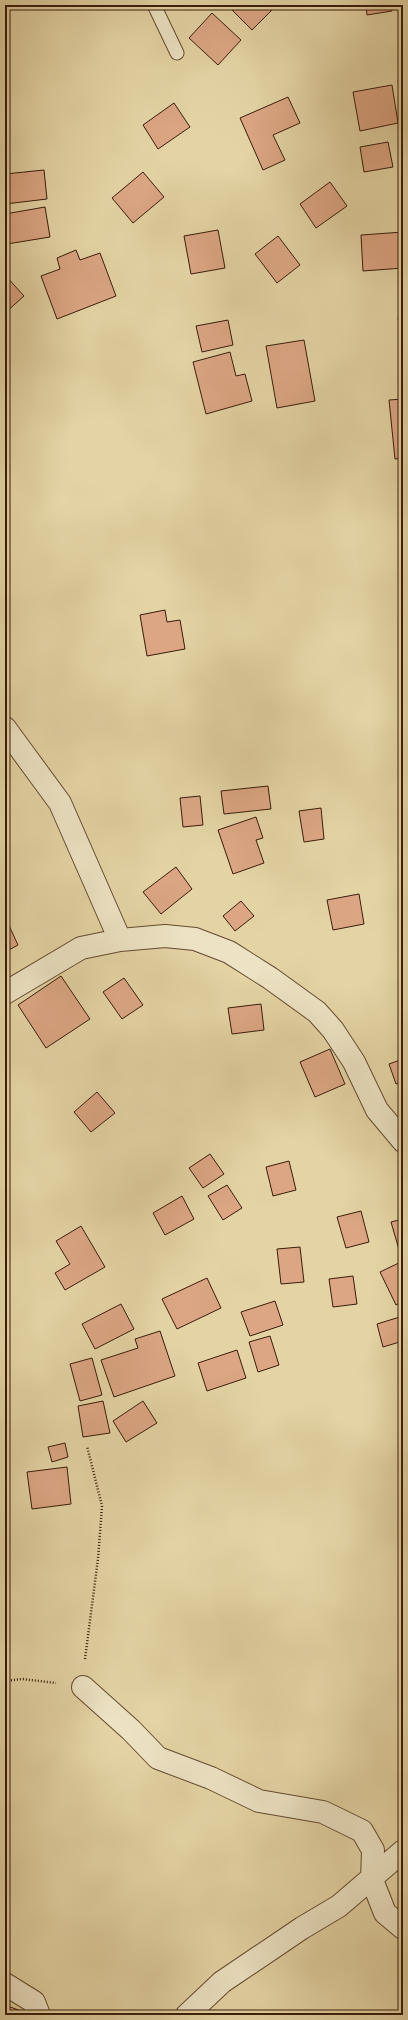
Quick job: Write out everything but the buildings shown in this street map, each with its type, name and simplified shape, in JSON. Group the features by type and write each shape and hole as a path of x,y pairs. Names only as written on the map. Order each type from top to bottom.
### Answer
{"street":[{"path":"5,728 60,803 120,940"},
{"path":"5,993 81,948 120,940 166,936 195,939 229,952 270,978 317,1012 333,1030 354,1062 378,1110 403,1141"},
{"path":"83,1687 131,1730 158,1758 211,1778 260,1801 323,1812 362,1830 374,1850 372,1880 385,1913 403,1928"},
{"path":"187,2015 222,1982 302,1928 339,1906 372,1880 403,1851"},
{"path":"5,1984 34,2002 39,2015"}],"lane":[{"path":"154,5 177,53"}],"path":[{"path":"5,1681 22,1679 83,1687 87,1631 98,1559 102,1506 87,1446"}]}
